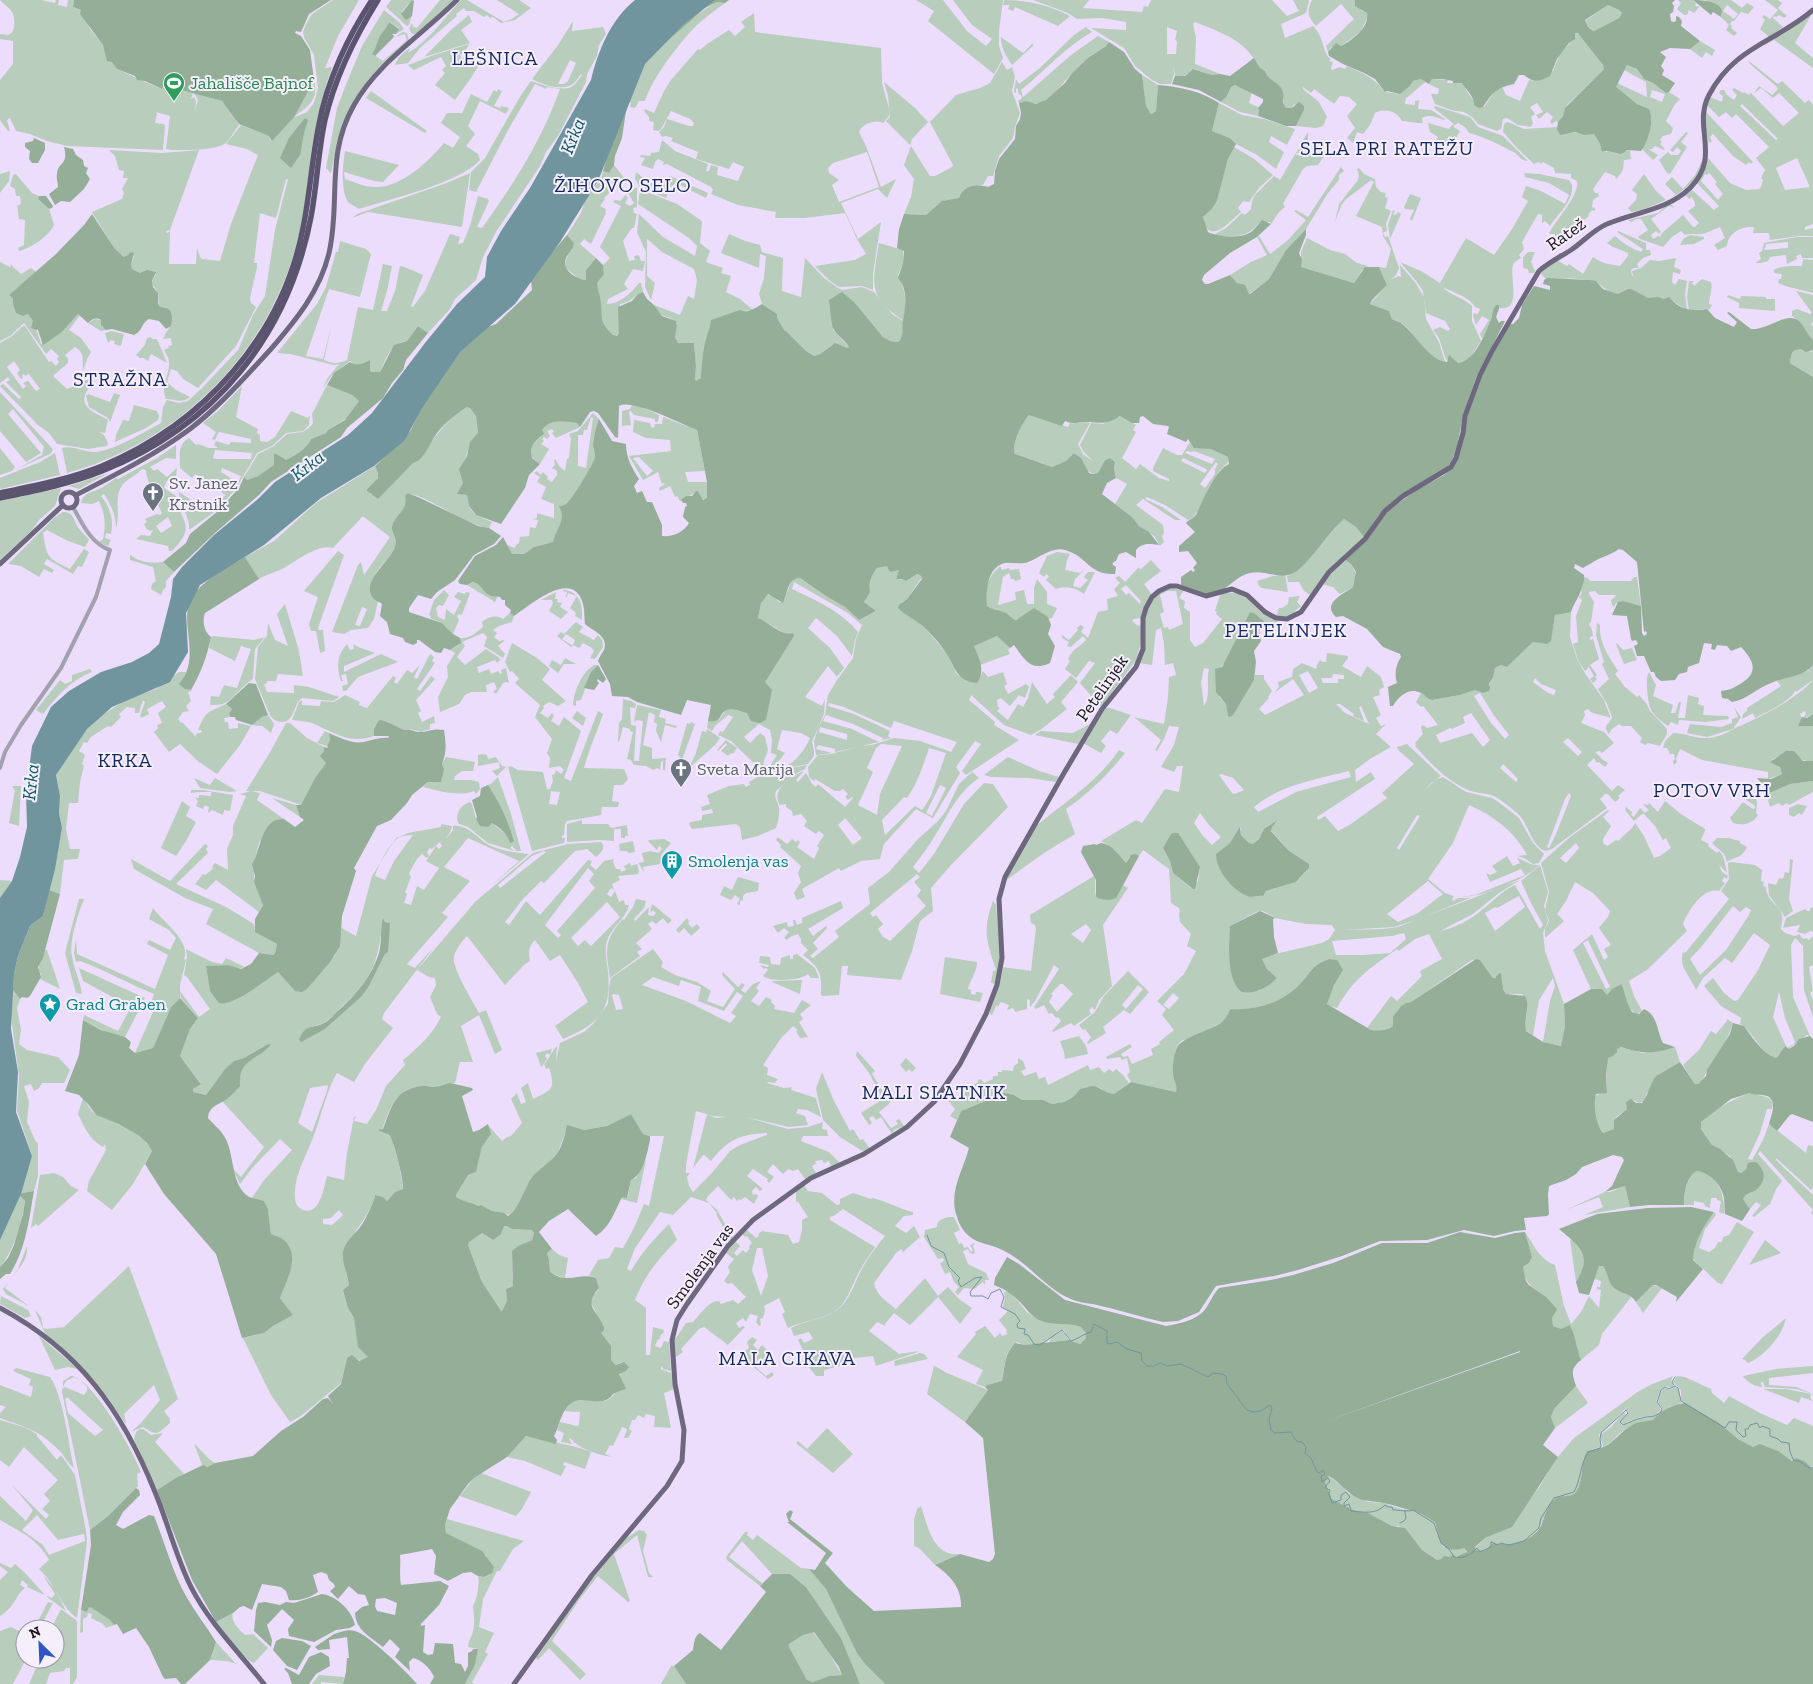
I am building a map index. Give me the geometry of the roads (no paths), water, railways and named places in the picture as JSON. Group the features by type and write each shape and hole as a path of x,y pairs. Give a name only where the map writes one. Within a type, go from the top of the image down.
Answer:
{"highway":[{"path":"102,469 148,444 189,415 214,394 254,346 269,322 285,286 303,230 320,116 338,64 351,36 372,0"},
{"path":"0,498 74,475 102,469 153,446 200,413 219,396 241,371 274,325 288,294 304,249 311,218 318,161 327,112 352,46 378,0"},
{"path":"0,492 31,489"}],"main road":[{"path":"76,495 157,452 192,427 222,401 248,374 298,316 320,280 329,252 336,154 342,132 353,107 366,87 383,68 457,0"},
{"name":"Ratež","path":"1370,532 1380,516 1390,506 1451,467 1456,458 1463,434 1465,416 1480,375 1539,271 1547,264 1570,251 1599,227 1660,206 1682,195 1699,176 1705,163 1707,148 1703,123 1704,109 1708,97 1720,78 1737,59 1793,25 1813,10"},
{"path":"70,492 76,495 77,502 73,507 69,508 63,505 61,500 64,493 70,492"},
{"path":"0,564 63,505"},
{"name":"Petelinjek","path":"879,1145 923,1114 941,1094 960,1064 990,1005 997,986 1002,958 999,899 1003,882 1059,780 1102,709 1136,667 1143,649 1143,618 1152,597 1158,591 1170,586 1177,586 1206,596 1232,589 1248,595 1270,616 1287,619 1300,612 1329,572 1370,532"},
{"name":"Smolenja vas","path":"514,1684 592,1575 667,1486 676,1472 683,1456 684,1441 683,1420 672,1359 673,1330 680,1315 728,1246 760,1214 807,1180 864,1154 879,1145"},
{"path":"0,1308 31,1326 67,1355 105,1396 125,1427 142,1461 156,1493 183,1570 198,1600 220,1632 264,1684"}],"street":[{"path":"0,768 5,752 20,725 61,668 93,604 110,550 100,545 91,537 73,507"}],"water":[{"name":"Krka","path":"635,0 715,0 684,24 645,64 598,181 560,242 515,304 460,352 422,408 405,440 374,466 321,498 264,545 200,585 186,613 188,652 170,682 112,707 87,729 56,775 60,796 59,813 62,828 55,869 43,916 30,926 18,956 14,974 11,1029 18,1072 16,1112 32,1156 21,1194 0,1240 0,898 12,881 20,857 27,827 26,792 32,746 51,707 69,691 101,672 132,662 149,653 159,644 171,597 173,579 182,567 214,535 258,499 275,482 348,435 372,413 457,304 485,277 487,257 501,231 530,188 591,80 597,58 612,26"}],"waterway":[{"path":"927,1235 931,1246 944,1253 949,1267 960,1278 958,1281 961,1287 975,1278 982,1277 970,1292 971,1296 983,1296 988,1299 991,1293 1000,1289 1004,1297 1001,1307 1015,1314 1020,1321 1017,1324 1018,1328 1025,1329 1024,1334 1028,1335 1034,1344 1039,1345 1062,1330 1071,1341 1091,1332 1094,1324 1107,1331 1107,1343 1117,1342 1127,1349 1141,1353 1142,1361 1147,1366 1154,1366 1160,1363 1167,1366 1181,1364 1208,1377 1213,1373 1226,1376 1227,1384 1247,1410 1253,1412 1261,1411 1270,1405 1272,1408 1269,1419 1271,1430 1275,1433 1291,1432 1296,1440 1302,1442 1306,1447 1305,1453 1311,1458 1317,1472 1319,1473 1323,1470 1325,1473 1321,1476 1322,1482 1328,1478 1330,1482 1325,1488 1330,1490 1329,1494 1332,1503 1341,1500 1341,1495 1346,1492 1350,1497 1344,1503 1344,1506 1349,1504 1351,1511 1373,1512 1385,1505 1392,1507 1393,1510 1413,1510 1434,1523 1441,1543 1449,1549 1454,1557 1467,1556 1477,1548 1480,1552 1491,1547 1491,1542 1497,1545 1501,1543 1509,1545 1524,1541 1539,1528 1541,1518 1554,1498 1574,1492 1588,1452 1601,1446 1601,1433 1626,1410 1628,1413 1620,1422 1623,1425 1661,1412 1662,1409 1657,1402 1661,1390 1665,1387 1669,1389 1675,1386 1678,1388 1681,1401 1725,1428 1729,1422 1737,1422 1736,1430 1743,1437 1746,1436 1745,1429 1748,1429 1750,1425 1757,1423 1760,1428 1762,1426 1770,1429 1770,1436 1781,1442 1789,1443 1794,1461 1799,1461 1809,1468 1813,1468"},
{"path":"1674,1385 1672,1382 1675,1377"},
{"path":"1400,1523 1406,1518 1405,1510"}],"place":[{"name":"Jahališče Bajnof","path":"174,102"},
{"name":"Sv. Janez Krstnik","path":"153,512"},
{"name":"Sveta Marija","path":"681,788"},
{"name":"Smolenja vas","path":"672,880"},
{"name":"Grad Graben","path":"50,1023"}],"district":[{"name":"LEŠNICA","path":"495,58"},
{"name":"SELA PRI RATEŽU","path":"1387,148"},
{"name":"ŽIHOVO SELO","path":"623,185"},
{"name":"STRAŽNA","path":"120,379"},
{"name":"PETELINJEK","path":"1286,630"},
{"name":"KRKA","path":"125,760"},
{"name":"POTOV VRH","path":"1712,790"},
{"name":"MALI SLATNIK","path":"934,1092"},
{"name":"MALA CIKAVA","path":"787,1358"}]}
